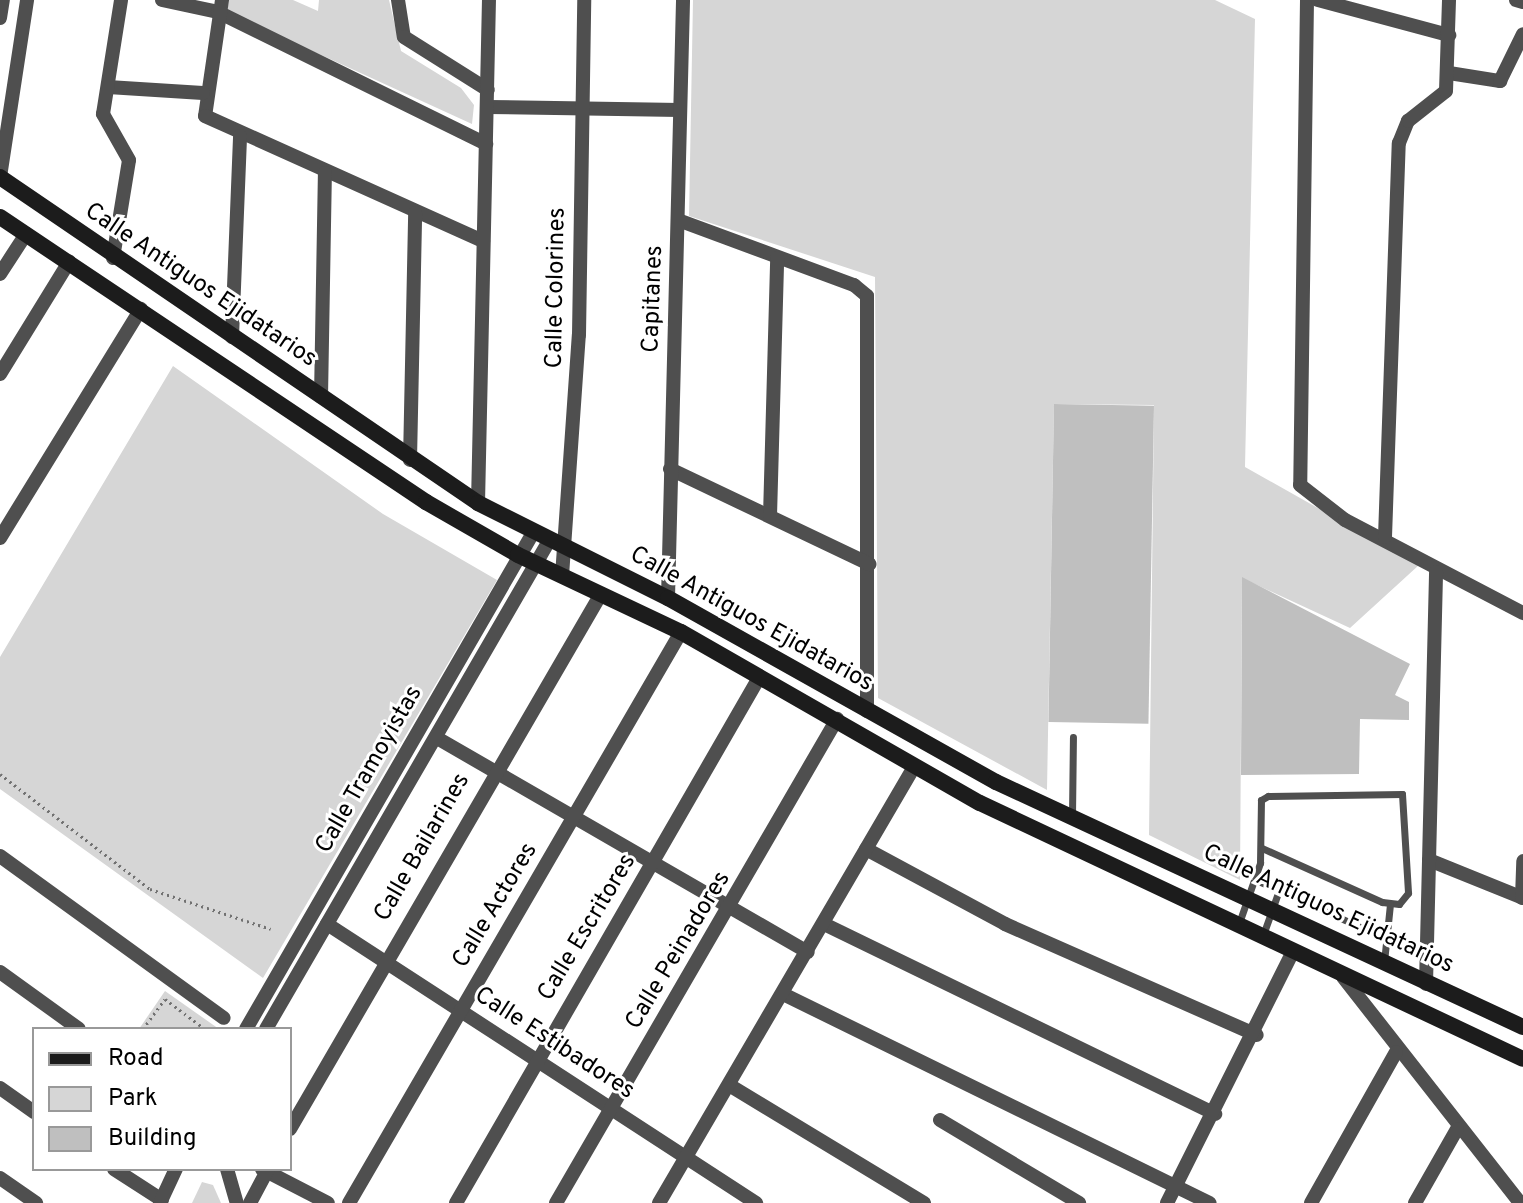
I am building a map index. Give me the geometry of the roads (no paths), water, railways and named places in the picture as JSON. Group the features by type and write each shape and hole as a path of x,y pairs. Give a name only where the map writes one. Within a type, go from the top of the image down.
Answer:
{"street":[{"path":"0,18 3,0"},
{"path":"0,177 27,0"},
{"path":"113,258 129,160 104,128 121,0"},
{"path":"162,0 220,6 486,144"},
{"path":"398,0 404,37 488,90"},
{"path":"478,503 489,0"},
{"name":"Calle Colorines","path":"562,576 569,552 584,0"},
{"name":"Capitanes","path":"668,598 683,0"},
{"path":"1307,0 1296,463 1309,496 1385,537 1436,572 1523,613"},
{"path":"1318,0 1449,35"},
{"path":"1385,537 1399,143 1408,121 1440,101 1449,73 1449,0"},
{"path":"1516,0 1523,2"},
{"path":"220,6 203,93 205,116 240,136 483,241"},
{"path":"1449,73 1500,81 1523,34"},
{"path":"108,87 203,93"},
{"path":"488,107 680,110"},
{"path":"232,337 240,136"},
{"path":"321,397 325,173"},
{"name":"Calle Antiguos Ejidatarios","path":"0,177 113,258 478,503 569,552 668,598 867,711 1072,817 1272,909 1384,965 1523,1027"},
{"path":"410,460 415,213"},
{"path":"678,220 863,289 870,310 867,711"},
{"name":"Calle Antiguos Ejidatarios","path":"2,223 26,234 141,309 426,502 534,564 681,632 837,719 914,767 1239,923 1343,977 1523,1059"},
{"path":"0,274 26,234"},
{"path":"770,516 777,258"},
{"path":"0,374 69,262"},
{"path":"0,538 141,309"},
{"path":"670,469 869,564"},
{"name":"Calle Tramoyistas","path":"247,1027 533,533"},
{"name":"Calle Tramoyistas","path":"267,1027 549,541"},
{"path":"1426,984 1436,572"},
{"name":"Calle Bailarines","path":"292,1125 384,960 601,594"},
{"name":"Calle Actores","path":"349,1203 681,632"},
{"name":"Calle Escritores","path":"456,1203 536,1058 760,676"},
{"name":"Calle Peinadores","path":"556,1203 609,1107 731,910 837,719"},
{"path":"437,738 572,821 808,952"},
{"path":"659,1203 914,767"},
{"path":"866,849 1005,924 1257,1035"},
{"path":"0,856 224,1018"},
{"path":"1429,860 1523,898 1523,861"},
{"name":"Calle Estibadores","path":"327,924 756,1203"},
{"path":"824,924 1215,1114"},
{"path":"1167,1203 1257,1035 1293,951"},
{"path":"0,972 76,1027"},
{"path":"1343,977 1396,1052 1518,1202"},
{"path":"783,994 1180,1182 1210,1203"},
{"path":"1311,1203 1396,1052"},
{"path":"729,1085 924,1203"},
{"path":"0,1088 32,1111"},
{"path":"940,1120 1079,1203"},
{"path":"1415,1203 1457,1129"},
{"path":"117,1171 161,1201 175,1171"},
{"path":"228,1171 237,1203"},
{"path":"250,1203 266,1171"},
{"path":"268,1171 328,1203"},
{"path":"0,1178 36,1203"}],"lane":[{"path":"1072,817 1073,737"},
{"path":"1239,923 1262,848 1263,797 1396,793 1407,804 1408,893 1390,904"},
{"path":"1262,848 1390,904"},
{"path":"1408,856 1429,860"},
{"path":"1254,879 1387,939"},
{"path":"1263,935 1279,890"},
{"path":"1384,965 1390,904"}]}
